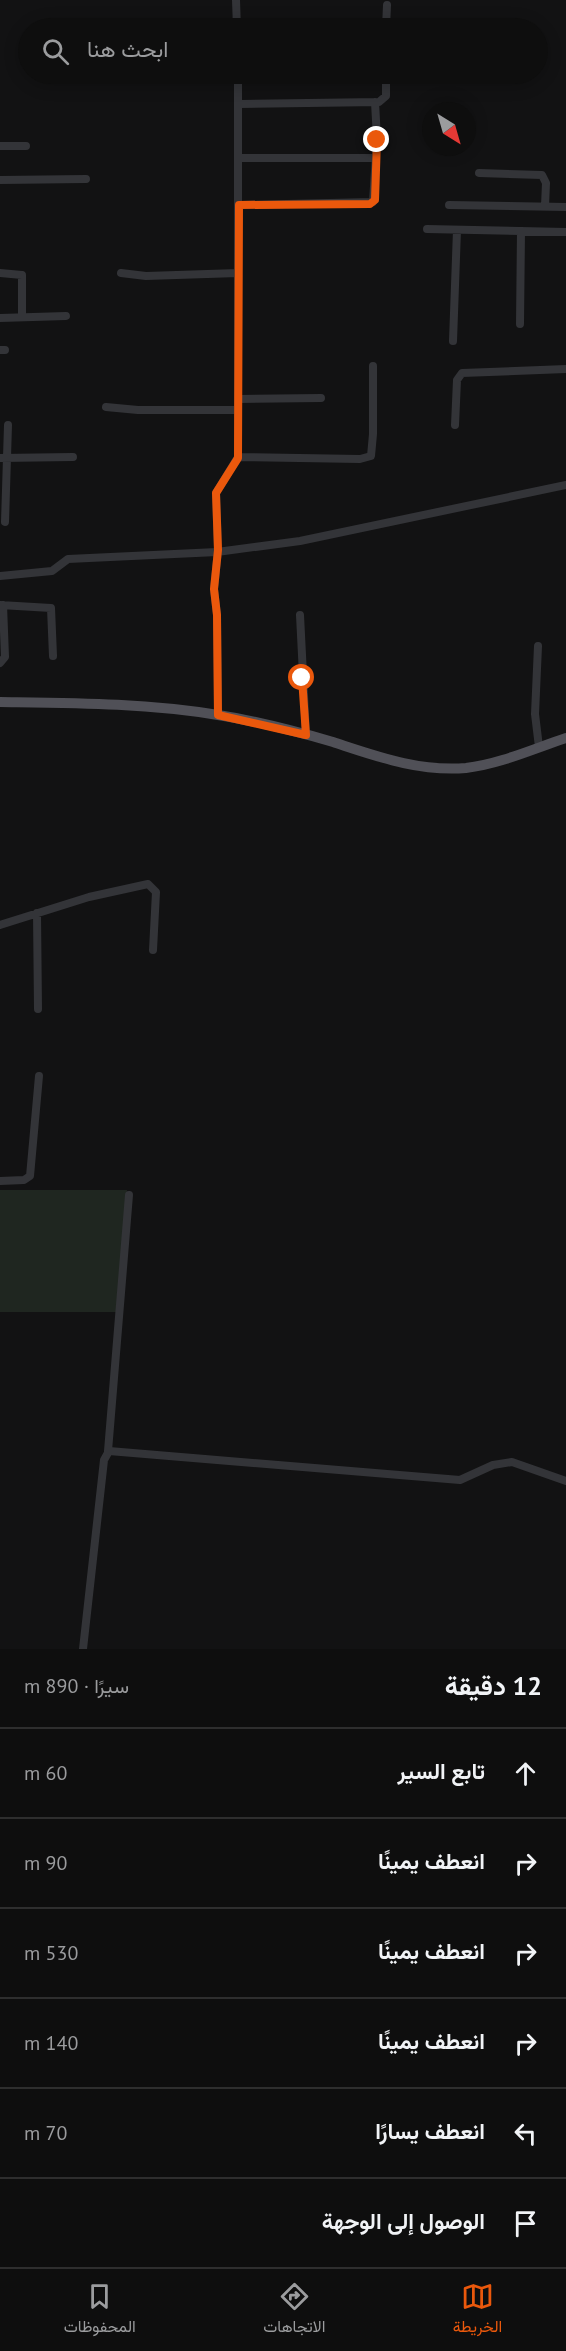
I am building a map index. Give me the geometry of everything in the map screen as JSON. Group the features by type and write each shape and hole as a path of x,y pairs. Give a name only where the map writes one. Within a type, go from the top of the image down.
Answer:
{"main road":[{"path":"0,702 119,705 218,715 306,735 388,759 437,768 475,767 566,738"}],"street":[{"path":"236,0 237,18"},
{"path":"386,18 387,5"},
{"path":"218,715 217,615 214,589 217,552 217,490 238,458 239,84"},
{"path":"240,104 375,102 384,100 386,84"},
{"path":"239,205 370,204 375,200 375,102"},
{"path":"0,146 27,146"},
{"path":"239,158 376,158"},
{"path":"479,173 542,176 546,183 545,206"},
{"path":"0,180 86,179"},
{"path":"449,205 566,207"},
{"path":"427,229 566,232"},
{"path":"453,341 457,230"},
{"path":"520,324 522,231"},
{"path":"0,273 22,275 22,317"},
{"path":"121,273 147,276 238,273"},
{"path":"0,318 66,316"},
{"path":"238,458 360,459 371,456 373,450 372,366"},
{"path":"455,424 457,380 462,373 566,369"},
{"path":"238,399 321,398"},
{"path":"106,407 138,410 238,410"},
{"path":"5,522 4,458 8,425"},
{"path":"4,458 73,457"},
{"path":"0,576 52,571 68,559 217,552 342,533 566,485"},
{"path":"0,663 5,657 2,605 51,608 52,656"},
{"path":"300,615 306,735"},
{"path":"538,646 535,714 539,747"},
{"path":"0,925 89,897 150,884 156,892 153,950"},
{"path":"38,913 38,1009"},
{"path":"0,1181 24,1180 30,1176 39,1076"},
{"path":"83,1649 104,1460 108,1451 129,1195"},
{"path":"108,1451 460,1480 493,1465 512,1462 566,1481"}],"shaded area":[{"path":"0,1190 127,1190 118,1312 0,1312"}],"route":[{"path":"302,678 306,735 218,715 217,615 214,596 218,550 216,493 238,458 239,205 370,204 375,200 377,140"}]}
